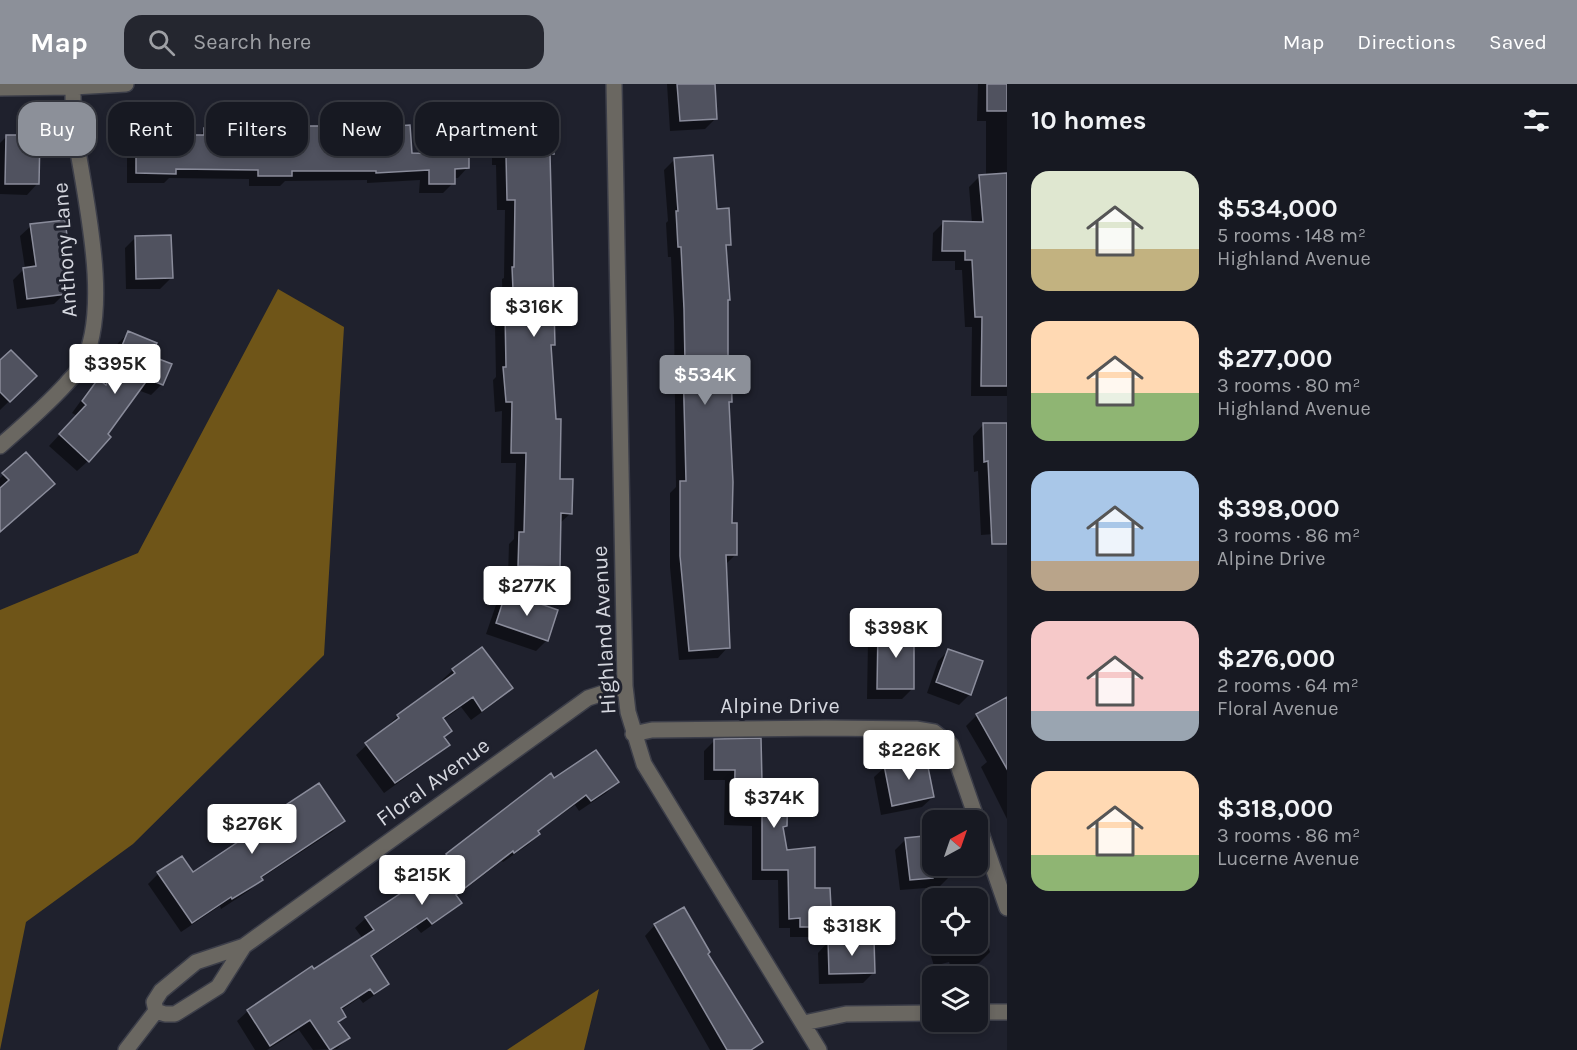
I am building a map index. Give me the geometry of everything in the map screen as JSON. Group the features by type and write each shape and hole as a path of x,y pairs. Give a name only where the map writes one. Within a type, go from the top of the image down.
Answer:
{"street":[{"path":"0,88 126,84"},
{"name":"Highland Avenue","path":"614,84 625,686 628,712 644,764 819,1050"},
{"name":"Anthony Lane","path":"0,446 52,400 80,368 88,351 93,330 95,288 90,224 75,131 72,87"},
{"name":"Floral Avenue","path":"156,1011 154,1002 160,991 196,962 244,946 588,698 625,686"},
{"name":"Alpine Drive","path":"633,734 652,730 826,728 916,729 934,732 951,745 973,810"},
{"name":"Alpine Drive","path":"988,854 1007,908"},
{"name":"Floral Avenue","path":"156,1011 175,1014 218,987 244,946"},
{"name":"Floral Avenue","path":"126,1050 156,1011"},
{"path":"988,1012 1007,1012"},
{"path":"804,1023 846,1014 922,1013"}],"shaded area":[{"path":"278,289 344,327 324,655 133,844 26,922 0,1050 0,610 138,553"},
{"path":"599,989 584,1050 507,1050"}],"building":[{"path":"677,84 715,84 717,119 680,121"},
{"path":"987,84 1007,84 1007,111 987,111"},
{"path":"403,125 410,125 412,153 415,153 415,156 469,156 469,168 455,169 455,184 429,184 429,170 376,173 376,171 292,171 292,176 258,176 258,170 176,169 176,174 136,173 136,156 194,156 194,135 204,135 204,128 206,128 206,156 308,156 308,126 320,126 320,156 403,156"},
{"path":"6,135 18,135 18,156 40,156 39,184 5,184"},
{"path":"713,155 717,209 729,208 731,245 726,245 730,300 728,300 728,362 731,362 732,402 729,402 733,482 732,523 737,523 737,555 726,555 730,648 689,651 680,556 680,481 686,481 683,363 685,363 681,247 678,247 674,158"},
{"path":"506,156 550,156 555,345 551,345 556,419 561,419 560,479 573,479 572,514 561,513 560,567 518,566 519,532 524,532 526,453 511,453 512,402 506,402 503,367 506,367 505,313 514,313 512,267 514,267 515,200 507,200"},
{"path":"1007,173 1007,386 981,386 982,317 975,317 972,260 965,260 965,251 942,251 943,221 983,222 979,175"},
{"path":"65,220 69,251 61,253 67,294 27,299 23,268 36,266 30,224"},
{"path":"171,235 173,278 136,279 135,236"},
{"path":"128,331 157,343 151,356 172,364 163,385 148,379 108,434 111,437 89,462 59,434 86,405 82,401 98,379 106,385"},
{"path":"11,350 37,376 10,402 0,392 0,360"},
{"path":"983,423 1007,423 1007,544 992,544 988,461 984,462"},
{"path":"26,452 55,484 0,532 0,488 9,480 2,473"},
{"path":"506,592 558,610 548,641 496,623"},
{"path":"878,629 914,629 914,689 877,689"},
{"path":"482,647 513,688 482,711 473,697 443,718 452,731 444,737 450,745 395,783 365,743 399,718 397,715 455,673 452,669"},
{"path":"948,649 983,661 971,695 936,682"},
{"path":"1007,697 1007,769 976,714"},
{"path":"761,738 762,782 788,783 787,826 783,827 787,850 815,847 815,888 830,888 832,927 800,927 800,918 789,919 788,870 762,870 762,816 734,815 735,770 714,770 714,739"},
{"path":"596,750 619,782 591,801 586,795 538,831 540,834 514,853 513,851 456,895 462,903 432,924 427,918 371,956 389,984 374,994 370,989 341,1008 346,1017 338,1022 350,1038 330,1050 310,1020 270,1046 247,1010 312,966 314,969 374,930 365,917 407,889 405,886 448,857 446,854 551,773 554,778"},
{"path":"926,757 934,797 892,806 884,765"},
{"path":"319,783 345,821 261,877 263,880 232,899 231,897 192,923 157,872 182,856 193,872 290,807 287,804"},
{"path":"922,836 922,876 933,876 933,878 910,880 905,838"},
{"path":"684,907 710,952 708,954 763,1042 751,1050 727,1050 654,924"},
{"path":"874,939 875,973 829,974 828,940"}]}
